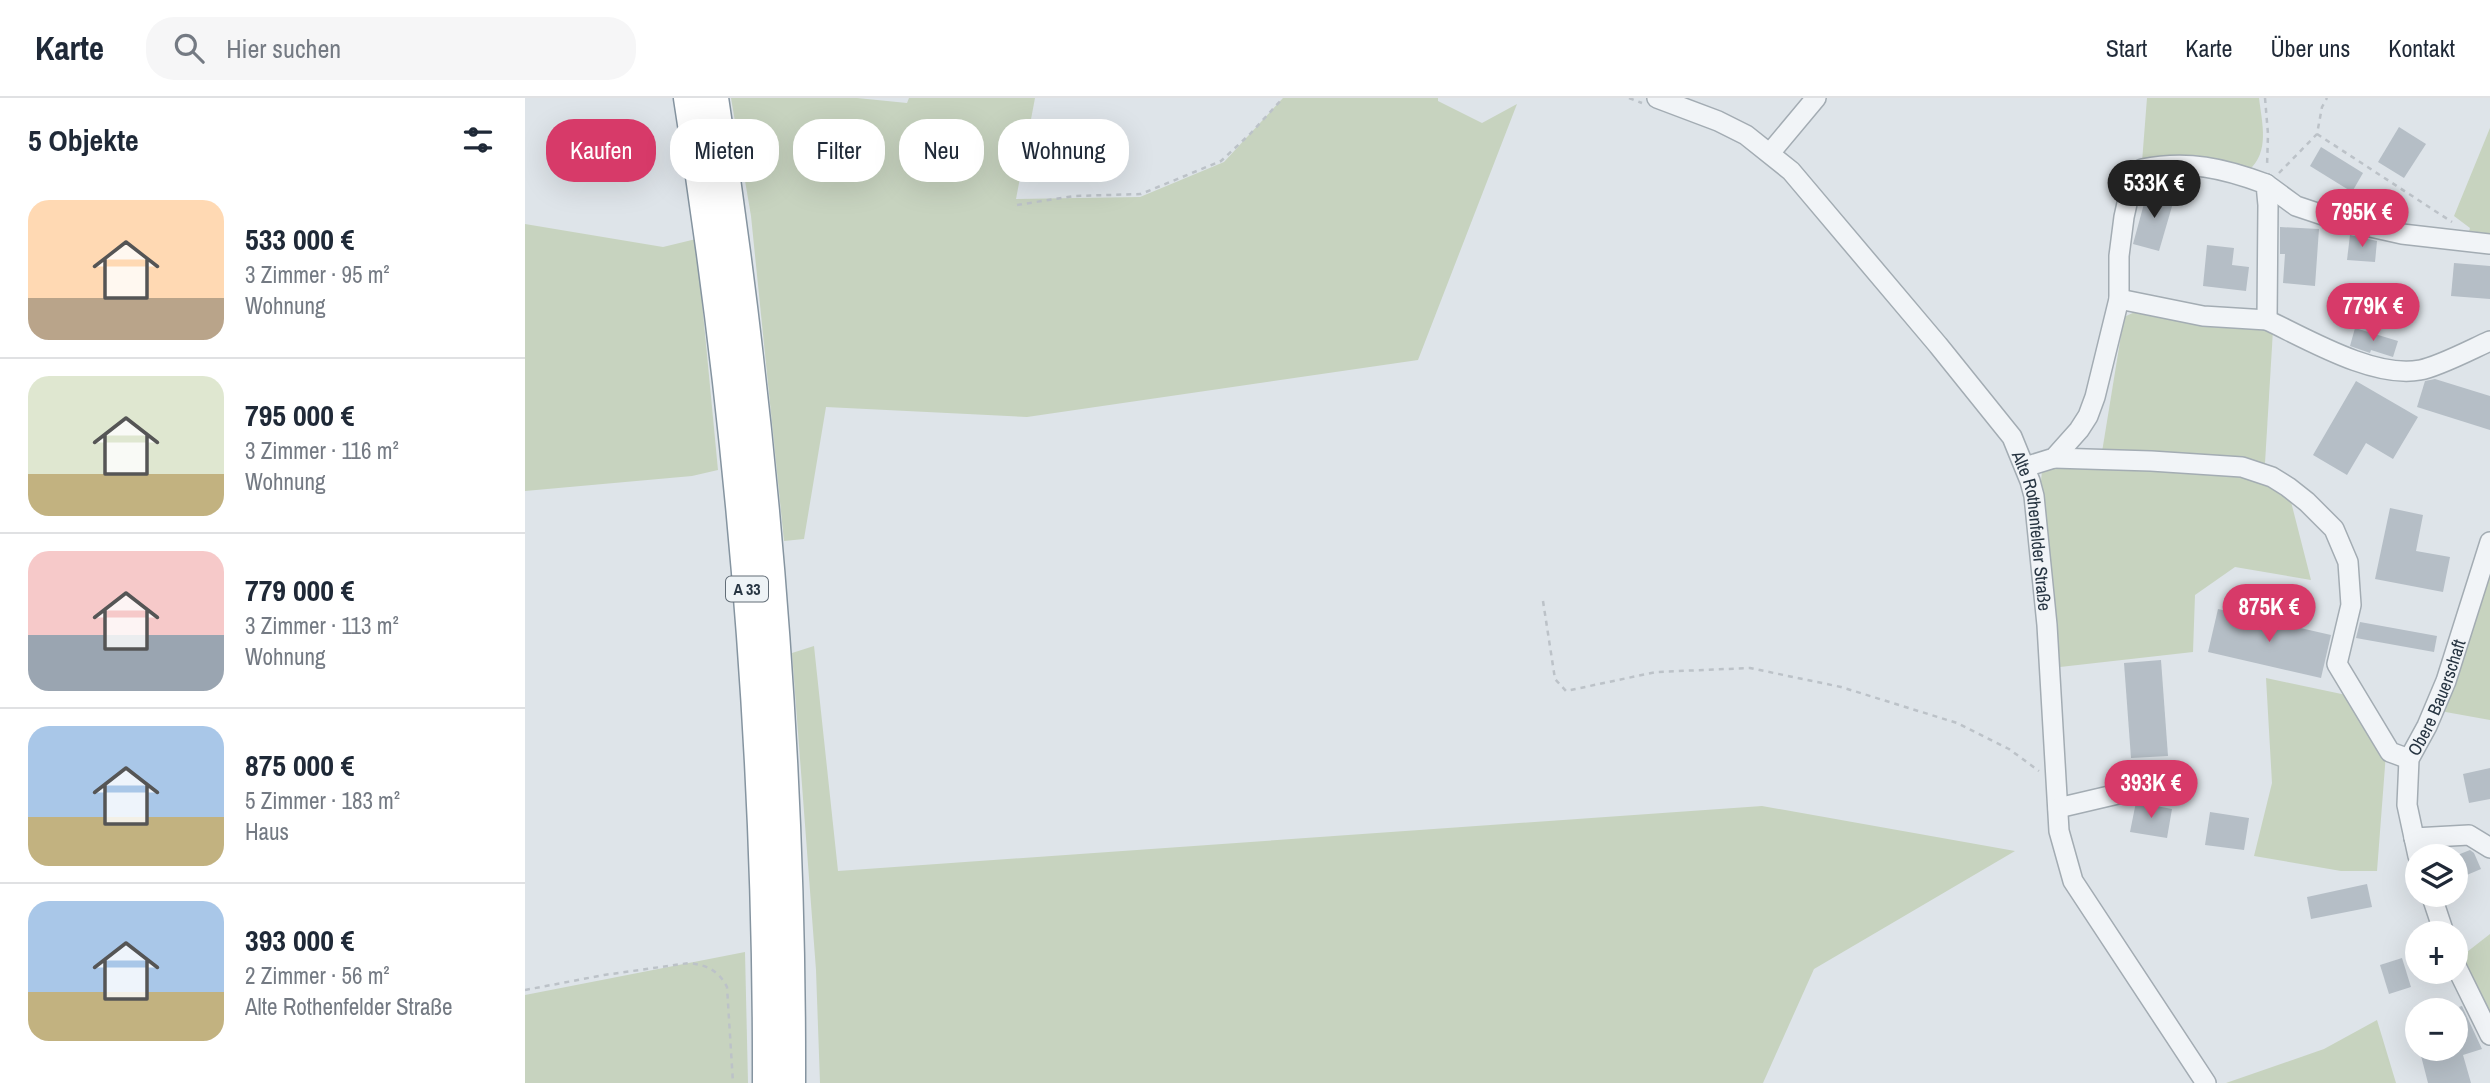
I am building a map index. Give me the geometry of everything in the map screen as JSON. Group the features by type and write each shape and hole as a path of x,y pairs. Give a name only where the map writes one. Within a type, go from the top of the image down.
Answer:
{"highway":[{"name":"A 33","path":"688,98 709,226 733,432 751,642 761,815 767,1083"},
{"name":"A 33","path":"713,98 733,224 760,458 775,642 785,816 791,1083"}],"street":[{"path":"1770,153 1816,98"},
{"name":"Alte Rothenfelder Straße","path":"1655,103 1746,135 1791,171 1938,345 2011,437 2025,467 2034,496 2047,625 2059,831 2073,881 2206,1083"},
{"path":"2054,458 2079,430 2095,397 2119,299 2119,256 2124,217 2130,190 2142,169 2162,165 2188,165 2228,170 2266,184 2296,206 2335,219 2402,234 2490,244"},
{"path":"2266,184 2267,320"},
{"path":"2119,299 2203,316 2267,320 2344,357 2394,370 2420,370 2490,341"},
{"path":"2025,467 2054,458 2242,467 2272,477 2307,502 2334,530 2348,562 2351,606 2337,664 2390,751 2409,759"},
{"name":"Obere Bauerschaft","path":"2415,844 2407,805 2409,759 2427,726 2446,681 2490,542"},
{"path":"2058,808 2152,786"},
{"path":"2429,844 2469,835 2490,848"},
{"path":"2465,984 2490,1035"}],"path":[{"path":"1017,205 1074,196 1141,194 1220,161 1250,134 1283,98"},
{"path":"1629,98 1655,103"},
{"path":"2265,98 2268,134 2266,184"},
{"path":"2266,184 2291,163 2317,134 2322,107 2327,98"},
{"path":"2317,134 2458,225 2467,241"},
{"path":"1543,601 1555,680 1566,691 1655,672 1750,668 1841,687 1957,723 2009,749 2035,770 2056,774"},
{"path":"525,990 604,975 689,963 700,964 721,975 727,987 733,1083"}],"green space":[{"path":"731,98 857,98 907,103 909,98 1035,98 1031,119 998,119 998,182 1019,182 1016,199 1140,197 1224,162 1283,98 1438,98 1438,101 1482,123 1517,104 1418,360 1027,417 826,407 804,539 784,541 745,182 779,182 779,119 735,119"},
{"path":"2147,98 2259,98 2263,137 2256,163 2249,170 2142,162"},
{"path":"2490,128 2490,239 2468,235 2470,228 2454,216"},
{"path":"525,224 663,247 696,239 718,470 692,476 525,491"},
{"path":"2139,310 2273,330 2265,463 2102,452 2124,317"},
{"path":"2051,464 2242,472 2288,490 2311,580 2235,567 2195,595 2193,652 2060,667 2040,491 2042,471"},
{"path":"2490,557 2490,720 2440,711"},
{"path":"814,646 838,871 1762,806 2015,851 1814,969 1763,1083 820,1083 816,970 792,653"},
{"path":"2266,678 2351,696 2386,753 2377,871 2341,871 2254,856 2272,783"},
{"path":"2490,934 2490,1035 2468,983 2468,951"},
{"path":"745,952 748,1083 525,1083 525,995"},
{"path":"2377,1020 2396,1083 2226,1083 2324,1049"}],"building":[{"path":"2399,127 2426,144 2404,178 2378,162"},
{"path":"2321,147 2363,173 2352,192 2310,166"},
{"path":"2148,189 2175,196 2159,251 2133,244"},
{"path":"2280,227 2319,229 2315,286 2283,283 2285,254 2280,254"},
{"path":"2350,235 2377,241 2375,262 2347,260"},
{"path":"2207,245 2234,248 2232,265 2249,267 2246,291 2203,286"},
{"path":"2454,263 2490,266 2490,299 2451,296"},
{"path":"2355,328 2398,341 2393,357 2350,346"},
{"path":"2435,379 2490,396 2490,430 2417,407 2425,381"},
{"path":"2356,381 2418,417 2393,459 2366,443 2347,475 2313,455"},
{"path":"2390,508 2423,515 2416,551 2450,557 2443,592 2375,579"},
{"path":"2218,609 2331,635 2321,678 2208,652"},
{"path":"2360,622 2437,636 2434,652 2356,638"},
{"path":"2161,660 2168,756 2131,758 2124,663"},
{"path":"2490,768 2490,799 2469,803 2463,774"},
{"path":"2136,802 2172,809 2167,838 2130,832"},
{"path":"2210,812 2249,818 2244,850 2205,845"},
{"path":"2468,851 2474,853 2481,869 2468,874"},
{"path":"2367,884 2372,907 2311,919 2307,897"},
{"path":"2402,958 2405,984 2410,984 2411,987 2389,994 2380,965"},
{"path":"2468,1019 2482,1049 2468,1053"},
{"path":"2422,1061 2465,1061 2471,1083 2428,1083"}]}
